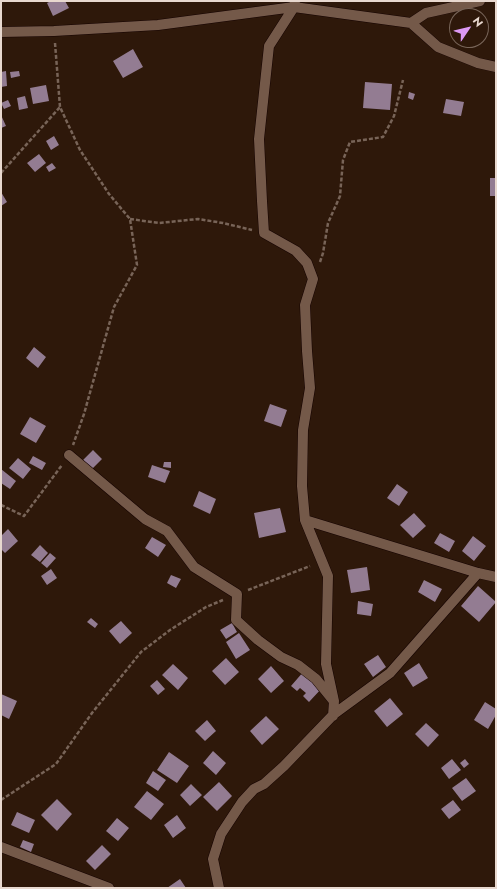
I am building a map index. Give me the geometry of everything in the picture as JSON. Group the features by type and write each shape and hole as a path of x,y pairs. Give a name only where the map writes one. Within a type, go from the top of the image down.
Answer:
{"street":[{"path":"411,23 426,13 480,1"},
{"path":"294,4 269,46 259,139 264,233 296,251 308,263 313,279 305,304 310,388 303,430 302,486 305,520 328,576 326,664 334,701 333,716"},
{"path":"1,32 54,31 158,25 294,4 411,23 438,47 478,63 496,67"},
{"path":"69,455 145,519 167,531 194,567 237,594 236,620 258,640 281,657 298,665 316,679 334,701"},
{"path":"305,520 478,573 496,577"},
{"path":"219,888 213,859 221,834 242,802 254,789 264,784 284,766 333,716 390,673 478,573"},
{"path":"1,847 109,888"}],"path":[{"path":"1,505 24,516 69,455 84,414 114,307 137,264 130,219 109,194 80,150 60,107 54,31"},
{"path":"313,279 323,253 328,223 340,196 343,160 350,142 382,137 394,116 404,80"},
{"path":"1,173 60,107"},
{"path":"130,219 159,223 198,219 223,223 264,233"},
{"path":"1,800 56,764 92,713 141,652 170,630 206,607 322,561"}],"building":[{"path":"51,1 65,1 69,8 53,16 47,3"},
{"path":"133,49 143,67 123,78 113,61"},
{"path":"6,71 7,86 1,87 1,72"},
{"path":"19,71 20,76 11,78 10,72"},
{"path":"365,82 392,84 390,110 363,108"},
{"path":"46,85 49,101 33,104 30,88"},
{"path":"409,92 415,94 413,100 408,98"},
{"path":"25,96 28,108 19,110 17,98"},
{"path":"446,99 464,102 461,116 443,113"},
{"path":"8,100 11,106 4,109 1,103"},
{"path":"1,115 6,126 1,128"},
{"path":"54,136 59,145 51,150 46,141"},
{"path":"39,154 46,163 35,172 27,163"},
{"path":"52,163 56,168 49,172 46,167"},
{"path":"490,178 496,178 496,196 490,196"},
{"path":"1,192 7,202 1,206"},
{"path":"34,347 46,357 38,368 26,358"},
{"path":"270,404 287,410 281,427 264,421"},
{"path":"30,417 46,426 36,443 20,434"},
{"path":"93,450 102,459 92,469 83,460"},
{"path":"33,456 46,463 42,470 29,463"},
{"path":"18,458 31,469 23,479 9,468"},
{"path":"164,462 171,462 171,468 163,467"},
{"path":"152,465 170,471 165,483 148,477"},
{"path":"1,469 16,481 10,489 1,483"},
{"path":"397,484 408,492 399,506 387,498"},
{"path":"199,491 216,499 210,514 193,506"},
{"path":"280,508 286,532 259,538 254,513"},
{"path":"414,513 426,526 413,538 400,525"},
{"path":"8,529 18,541 5,553 1,549 1,536"},
{"path":"440,533 455,541 449,552 434,543"},
{"path":"473,536 486,546 474,561 462,551"},
{"path":"152,537 166,545 158,557 145,548"},
{"path":"40,545 48,553 40,562 31,555"},
{"path":"50,553 56,558 47,568 41,563"},
{"path":"367,567 370,590 351,593 347,570"},
{"path":"51,569 57,578 47,585 41,576"},
{"path":"171,575 181,579 176,588 167,583"},
{"path":"424,580 442,589 435,602 418,592"},
{"path":"478,586 496,602 479,622 461,606"},
{"path":"358,601 373,604 371,616 357,614"},
{"path":"91,618 98,624 95,628 87,622"},
{"path":"121,621 132,633 120,644 109,631"},
{"path":"232,623 237,632 226,639 220,630"},
{"path":"239,633 250,650 236,659 226,642"},
{"path":"378,655 386,667 373,677 364,664"},
{"path":"226,658 239,672 225,685 212,671"},
{"path":"419,663 428,678 413,687 404,673"},
{"path":"173,664 188,678 178,690 162,675"},
{"path":"271,666 284,681 271,693 258,679"},
{"path":"304,671 322,688 309,702 303,696 306,693 300,688 297,691 291,686"},
{"path":"157,680 165,689 158,695 150,686"},
{"path":"1,694 17,701 9,719 1,715"},
{"path":"390,698 403,714 387,727 374,711"},
{"path":"485,702 496,709 496,715 488,729 474,720"},
{"path":"266,716 279,729 262,745 250,731"},
{"path":"207,720 216,731 205,741 195,731"},
{"path":"426,723 439,735 428,747 415,734"},
{"path":"213,751 226,763 216,775 203,763"},
{"path":"169,752 189,766 177,783 157,770"},
{"path":"452,759 461,770 449,779 441,768"},
{"path":"465,759 469,764 464,768 460,763"},
{"path":"153,771 166,780 158,791 146,783"},
{"path":"466,778 476,791 462,801 452,788"},
{"path":"219,782 232,796 217,811 203,797"},
{"path":"191,784 202,795 190,806 180,795"},
{"path":"147,791 164,804 151,820 134,807"},
{"path":"57,799 72,814 57,831 41,815"},
{"path":"453,800 461,810 449,819 441,809"},
{"path":"17,812 35,820 29,833 11,825"},
{"path":"177,815 186,828 173,838 164,825"},
{"path":"117,818 129,828 118,841 106,831"},
{"path":"23,840 34,844 31,852 20,847"},
{"path":"102,845 111,854 95,870 86,861"},
{"path":"180,879 186,888 167,888"}]}
